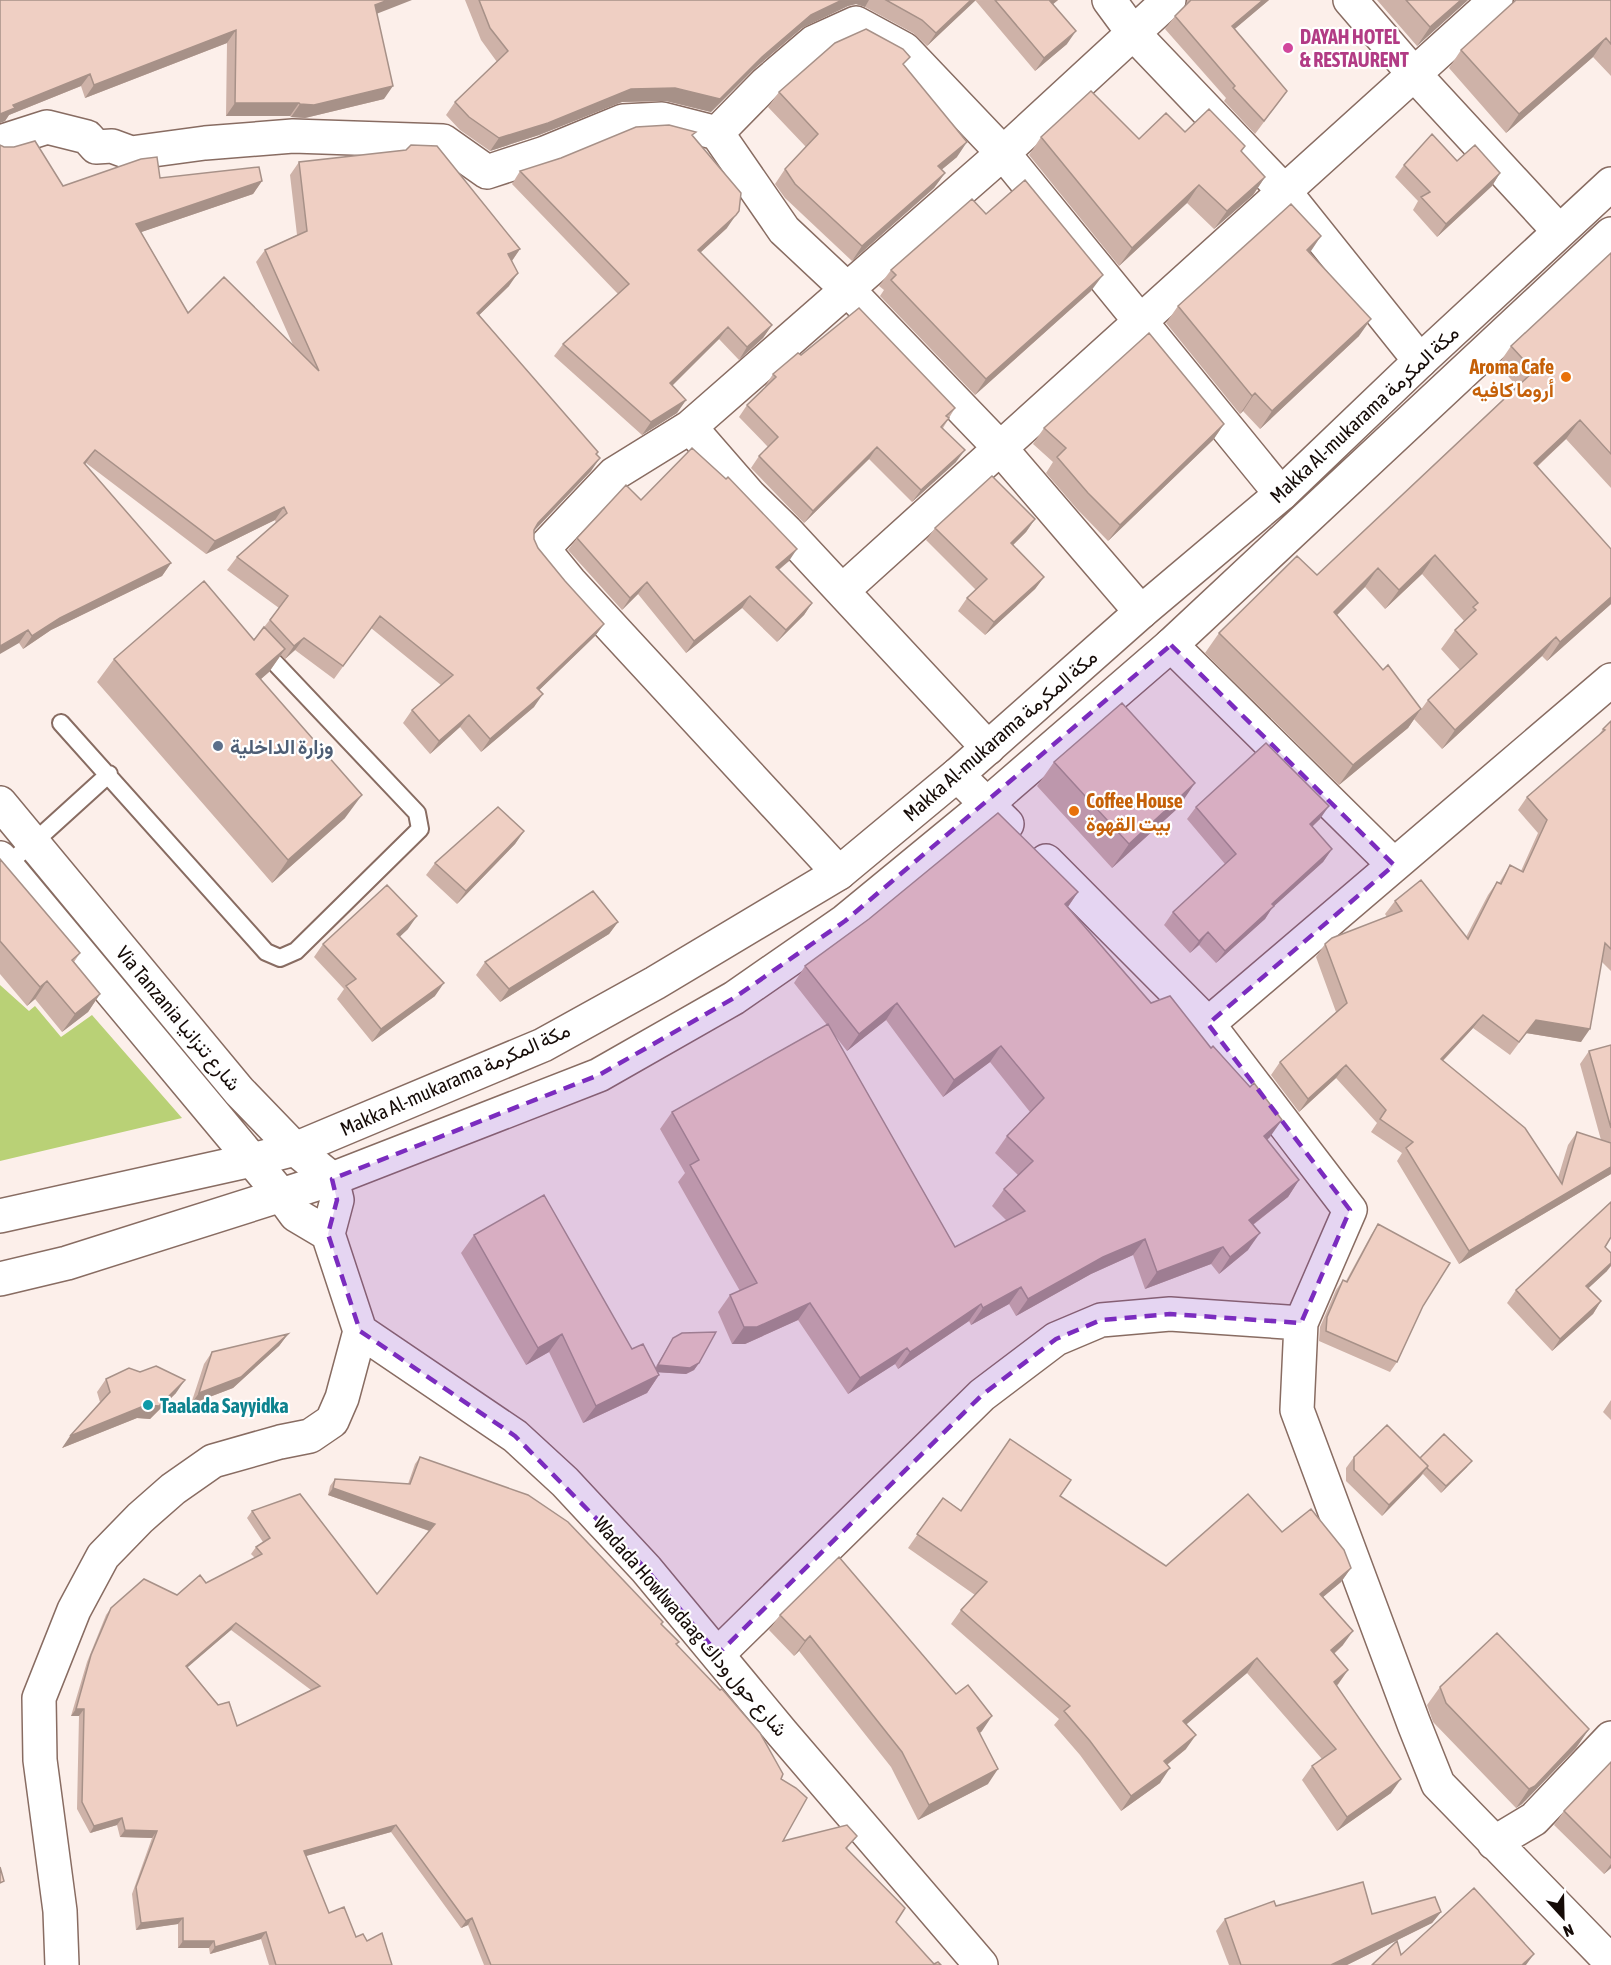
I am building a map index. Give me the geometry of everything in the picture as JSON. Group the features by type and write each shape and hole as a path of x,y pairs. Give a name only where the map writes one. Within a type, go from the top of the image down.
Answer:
{"main road":[{"path":"1108,0 1134,34 1284,191 1420,361"},
{"path":"839,873 570,582 543,549 614,474 690,428 1003,153 1169,0"},
{"path":"1350,0 1414,74 1559,231"},
{"path":"842,591 1496,0"},
{"path":"717,133 765,84 814,42 856,23 904,49 1003,153 1281,494"},
{"path":"0,142 47,127 87,136 96,147 112,146 131,153 205,143 293,136 443,141 487,172 545,153 623,121 662,119 717,133 784,230 848,290 1000,448 1141,612"},
{"name":"Makka Al-mukarama مكة المكرمة","path":"0,1216 295,1149 543,1045 655,983 839,873 957,775 1141,612 1281,494 1611,184"},
{"name":"Makka Al-mukarama مكة المكرمة","path":"0,1279 68,1263 332,1179 599,1076 734,998 845,921 986,805 1171,645 1611,234"},
{"path":"690,428 750,496 988,748"},
{"path":"1171,645 1394,865"},
{"path":"1208,1024 1611,680"},
{"path":"957,775 1208,1024 1350,1210 1301,1323 1297,1410 1438,1784 1611,1962"},
{"name":"Via Tanzania شارع تنزانيا","path":"0,803 239,1091 295,1149 332,1179"},
{"name":"Via Tanzania شارع تنزانيا","path":"3,862 296,1215 328,1234"},
{"path":"62,1965 60,1911 40,1760 39,1698 74,1610 103,1556 140,1518 173,1489 213,1461 310,1436 332,1420 342,1398 360,1331 328,1234 337,1200 332,1179"},
{"path":"718,1654 982,1395 1056,1339 1101,1320 1170,1314 1301,1323"},
{"name":"Wadada Howlwadaag شارع حول وداك","path":"360,1331 515,1436 565,1482 646,1569 981,1965"},
{"path":"1494,1843 1534,1819 1611,1738"}],"lane":[{"path":"61,723 266,952 280,958 296,951 420,829 417,813 246,633"},
{"path":"3,862 33,843 109,774"}],"highlighted area":[{"path":"1171,645 1394,865 1208,1024 1350,1210 1301,1323 1170,1314 1101,1320 1056,1339 982,1395 718,1654 646,1569 515,1436 360,1331 328,1234 337,1200 332,1179 599,1075 734,998 845,921"}],"green space":[{"path":"0,985 29,1011 35,1006 61,1037 92,1015 182,1118 0,1161"}],"building":[{"path":"0,0 388,0 375,5 393,86 314,105 235,103 236,30 94,85 90,74 13,105 15,108 0,114"},
{"path":"479,0 842,0 811,15 762,57 720,99 675,88 631,89 548,123 499,138 469,117 455,102 508,51 490,28"},
{"path":"886,0 971,0 936,33 922,20"},
{"path":"995,0 1052,0 1050,1 1076,31 1044,58"},
{"path":"1191,0 1263,0 1232,26 1287,91 1264,121 1233,88 1235,86 1175,16"},
{"path":"1406,0 1461,0 1430,27"},
{"path":"1516,0 1611,0 1611,44 1606,38 1519,114 1461,50"},
{"path":"866,29 903,49 910,57 903,64 967,142 938,166 945,173 862,246 795,184 785,169 818,134 779,92 835,43"},
{"path":"1091,91 1139,139 1166,113 1185,132 1209,109 1245,146 1241,151 1265,177 1227,211 1199,185 1132,248 1041,137"},
{"path":"669,125 696,132 692,135 741,193 739,211 736,215 698,250 772,325 747,347 728,327 670,383 686,400 651,422 563,344 629,284 520,171 561,158 636,127"},
{"path":"1432,134 1457,161 1475,145 1500,173 1446,224 1421,197 1430,192 1404,165"},
{"path":"35,141 63,186 141,159 157,157 160,178 259,167 262,181 136,224 188,313 224,277 319,371 265,250 307,231 299,162 406,150 411,145 437,146 520,249 508,254 518,273 477,313 598,452 596,454 600,458 538,523 534,530 534,539 538,548 565,581 604,624 537,688 543,694 490,739 469,715 439,741 412,710 453,675 380,616 343,666 304,638 294,646 270,620 288,596 237,557 287,513 284,507 215,541 95,450 84,463 171,563 60,618 32,636 28,630 0,646 0,145 14,147"},
{"path":"1025,180 1103,275 986,379 891,280 896,275 891,270 972,199 986,214"},
{"path":"1291,204 1321,236 1307,250 1371,319 1272,411 1255,393 1252,396 1178,306"},
{"path":"1611,253 1611,454 1580,420 1534,463 1611,549 1611,597 1560,642 1556,637 1455,730 1428,700 1477,654 1455,630 1476,610 1473,607 1478,603 1435,555 1399,590 1378,568 1334,612 1383,670 1388,665 1421,709 1353,765 1219,633 1297,556 1317,575 1534,371 1511,346"},
{"path":"859,308 955,408 946,416 949,418 941,427 965,450 921,490 877,447 813,511 759,456 778,437 747,405 776,377 773,374 798,353 801,355"},
{"path":"1149,333 1224,424 1120,525 1057,457 1066,448 1044,428"},
{"path":"692,448 726,479 728,477 797,549 776,567 812,603 786,630 750,596 694,641 647,582 630,598 577,538 626,485 641,500"},
{"path":"992,476 1035,519 1011,543 1044,577 994,622 967,598 987,579 935,528"},
{"path":"204,581 254,640 264,627 285,649 256,674 362,795 288,860 114,659"},
{"path":"1122,703 1195,783 1129,844 1054,762"},
{"path":"1611,721 1611,949 1605,943 1590,1029 1536,1020 1519,1042 1483,1015 1441,1059 1525,1128 1562,1184 1577,1132 1611,1143 1611,1167 1469,1251 1406,1148 1413,1142 1380,1119 1386,1110 1346,1065 1308,1099 1280,1062 1347,1003 1325,944 1332,938 1402,911 1395,901 1421,880 1468,939 1497,882 1501,884 1510,865 1523,872 1547,820 1527,797 1605,730 1603,729"},
{"path":"1266,743 1329,806 1310,824 1332,849 1225,951 1208,932 1199,941 1173,912 1236,854 1196,807"},
{"path":"498,807 524,831 466,891 435,863"},
{"path":"998,813 1078,892 1065,904 1151,1003 1170,996 1211,1048 1213,1046 1250,1087 1254,1083 1282,1120 1264,1136 1299,1180 1249,1220 1260,1233 1230,1257 1223,1247 1157,1272 1145,1239 1103,1257 1028,1299 1021,1287 983,1308 981,1304 910,1352 907,1348 860,1378 810,1303 757,1327 744,1327 730,1295 757,1283 690,1165 699,1160 672,1112 828,1024 955,1247 1025,1211 1004,1189 1033,1161 1007,1136 1044,1098 1001,1046 954,1080 897,1003 859,1034 805,966 869,919"},
{"path":"0,859 80,953 72,960 100,994 75,1014 47,981 40,987 0,941"},
{"path":"387,885 417,916 397,934 444,983 381,1029 346,986 356,979 323,944"},
{"path":"593,891 618,922 509,989 485,962"},
{"path":"1611,1045 1611,1128 1589,1051"},
{"path":"544,1195 632,1349 643,1344 659,1375 596,1406 562,1334 538,1348 474,1235"},
{"path":"1611,1202 1611,1237 1605,1247 1611,1253 1611,1263 1586,1286 1601,1301 1560,1339 1516,1290"},
{"path":"1378,1224 1450,1263 1423,1306 1397,1362 1326,1331 1327,1317 1343,1280 1347,1282"},
{"path":"716,1332 699,1363 690,1368 658,1365 673,1338 682,1333"},
{"path":"288,1334 241,1377 199,1393 212,1352"},
{"path":"156,1366 185,1380 159,1406 146,1405 70,1436 110,1392 106,1379 129,1368 140,1372"},
{"path":"1387,1425 1428,1466 1389,1505 1354,1470 1354,1457"},
{"path":"1444,1434 1472,1461 1446,1486 1420,1458"},
{"path":"1010,1439 1071,1480 1060,1496 1166,1566 1248,1494 1282,1532 1311,1509 1344,1550 1351,1568 1320,1594 1353,1631 1331,1650 1348,1670 1334,1682 1401,1779 1347,1817 1312,1766 1336,1749 1257,1658 1183,1721 1196,1735 1164,1761 1170,1768 1131,1796 1090,1741 1064,1711 1070,1706 961,1610 987,1582 917,1534 943,1498 961,1511"},
{"path":"420,1457 528,1495 568,1522 663,1622 661,1624 679,1642 676,1644 720,1690 722,1689 760,1733 783,1774 781,1779 807,1798 783,1841 847,1825 857,1836 846,1848 905,1908 896,1922 934,1964 938,1962 941,1965 491,1965 472,1918 466,1921 396,1825 304,1851 329,1913 344,1907 356,1937 363,1934 367,1941 382,1933 392,1965 276,1965 266,1932 215,1947 214,1941 183,1941 183,1918 141,1923 136,1887 157,1831 125,1830 122,1818 94,1826 82,1802 84,1709 76,1709 91,1655 111,1608 144,1579 177,1595 200,1575 206,1583 262,1554 256,1547 270,1538 252,1511 300,1494 377,1594 435,1524 333,1488 335,1479 410,1484","holes":["236,1623 320,1686 237,1726 229,1702 218,1705 186,1666"]},
{"path":"839,1557 956,1694 968,1685 992,1716 977,1728 998,1769 929,1805 902,1752 810,1636 805,1641 780,1615"},
{"path":"1497,1633 1589,1729 1535,1786 1529,1789 1446,1703 1440,1687"},
{"path":"1611,1762 1611,1858 1564,1811"},
{"path":"0,1867 4,1881 0,1883"},
{"path":"1363,1882 1372,1914 1435,1897 1441,1912 1331,1965 1241,1965 1225,1919 1274,1901 1276,1906"},
{"path":"1474,1888 1534,1954 1522,1965 1372,1965 1397,1941 1401,1955"}],"place":[{"name":"DAYAH HOTEL & RESTAURENT","path":"1288,48"},
{"name":"Aroma Cafe أروما كافيه","path":"1566,377"},
{"name":"وزارة الداخلية","path":"218,746"},
{"name":"Coffee House بيت القهوة","path":"1074,811"},
{"name":"Taalada Sayyidka","path":"148,1405"}]}
